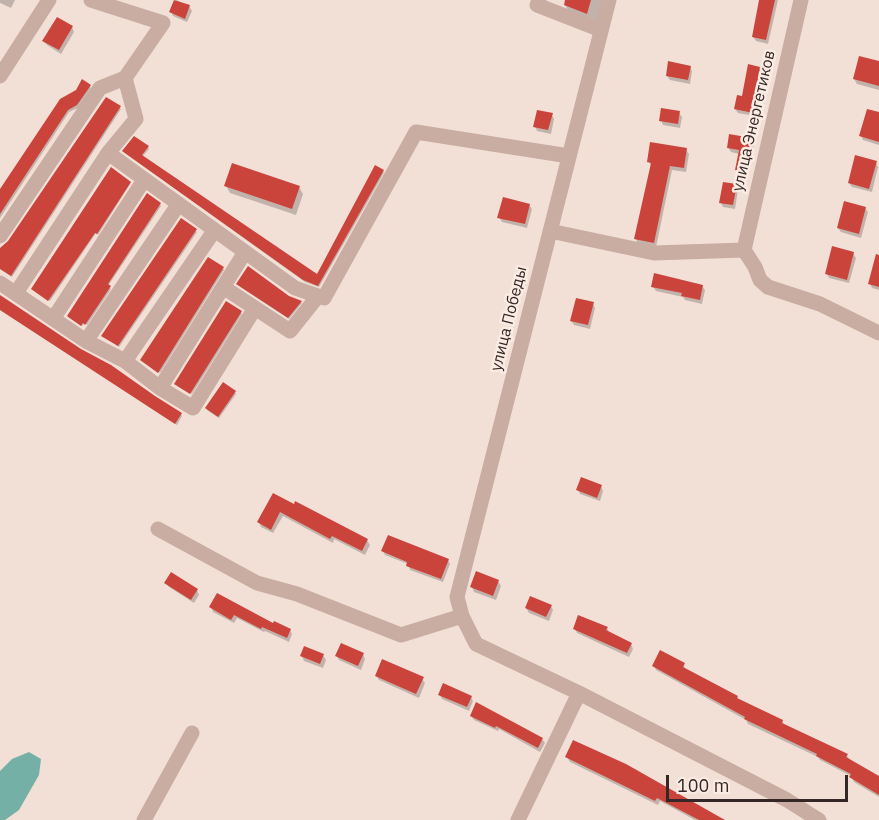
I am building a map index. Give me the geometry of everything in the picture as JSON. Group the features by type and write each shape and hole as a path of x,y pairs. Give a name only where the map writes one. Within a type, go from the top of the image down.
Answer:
{"street":[{"path":"0,76 49,0"},
{"path":"0,236 100,88 125,78 163,23 91,0"},
{"path":"539,0 537,5 601,30"},
{"name":"улица Победы","path":"579,693 476,644 462,616 457,597 609,0"},
{"name":"улица Энергетиков","path":"744,250 801,0"},
{"path":"16,293 108,153 136,119 125,78"},
{"path":"108,153 295,288 324,298 416,132 569,156"},
{"path":"53,319 144,180"},
{"path":"86,341 178,205"},
{"path":"125,361 214,231"},
{"path":"550,231 654,253 744,250 760,280 768,286 820,304 879,333"},
{"path":"160,388 245,252"},
{"path":"0,283 86,341 125,361 160,388 193,408 255,308"},
{"path":"224,287 290,331 318,296"},
{"path":"158,529 257,583 297,594 401,635 462,616"},
{"path":"518,820 579,693 787,800 819,820"},
{"path":"144,820 192,733"}],"water":[{"path":"29,752 41,759 39,775 19,810 5,820 0,820 0,771 12,759"}],"building":[{"path":"174,0 190,5 185,19 169,12"},
{"path":"565,0 591,0 587,14 564,5"},
{"path":"759,0 775,0 766,40 752,37"},
{"path":"57,17 73,26 59,50 42,41"},
{"path":"859,56 879,61 879,86 853,79"},
{"path":"668,61 691,66 688,80 666,76"},
{"path":"748,64 760,67 753,113 734,109 737,95 742,96"},
{"path":"82,79 91,85 77,105 68,110 0,214 0,189 60,99 76,90"},
{"path":"106,97 121,106 11,276 0,269 0,248 8,241"},
{"path":"661,108 680,111 678,124 659,121"},
{"path":"867,109 879,112 879,142 859,136"},
{"path":"537,110 553,113 548,130 533,127"},
{"path":"729,134 752,138 745,172 735,170 739,150 727,148"},
{"path":"134,136 149,146 142,155 317,274 375,165 384,170 318,286 303,280 122,151"},
{"path":"650,142 687,148 684,168 670,166 654,243 634,239 651,163 647,162"},
{"path":"855,155 877,161 869,189 848,183"},
{"path":"232,163 300,186 292,209 224,186"},
{"path":"111,167 131,182 97,234 95,233 48,301 31,289"},
{"path":"723,182 737,184 733,205 719,203"},
{"path":"147,193 161,203 108,284 111,286 85,325 83,323 81,326 67,316"},
{"path":"503,197 530,204 525,224 497,218"},
{"path":"844,201 866,207 859,234 837,228"},
{"path":"181,218 197,229 118,346 101,336"},
{"path":"832,246 854,252 847,280 825,274"},
{"path":"876,254 879,255 879,287 868,284"},
{"path":"208,257 224,267 158,373 140,360"},
{"path":"248,266 289,296 302,301 288,318 236,284"},
{"path":"654,273 703,285 700,300 681,296 682,293 651,287"},
{"path":"0,295 182,413 175,424 0,310"},
{"path":"576,298 594,302 588,325 570,321"},
{"path":"226,301 242,311 190,394 174,384"},
{"path":"223,382 236,391 218,417 205,408"},
{"path":"581,477 602,485 597,498 576,490"},
{"path":"273,493 294,504 295,501 368,539 362,551 332,536 330,539 280,512 271,530 257,522"},
{"path":"388,535 449,559 441,579 406,566 407,562 381,551"},
{"path":"476,571 499,580 493,596 470,587"},
{"path":"171,572 198,589 191,600 164,583"},
{"path":"217,593 273,623 274,621 291,629 287,638 262,627 261,629 234,615 231,620 209,607"},
{"path":"530,596 552,605 546,617 525,608"},
{"path":"578,615 608,627 606,630 632,643 627,653 573,629"},
{"path":"341,643 364,653 358,666 335,656"},
{"path":"304,646 324,654 320,664 300,656"},
{"path":"660,650 685,663 683,667 738,696 737,698 783,720 782,723 848,754 846,757 879,776 879,795 849,777 851,774 816,756 817,754 744,719 745,717 652,666"},
{"path":"382,659 424,677 416,694 375,676"},
{"path":"443,683 472,696 467,707 438,695"},
{"path":"476,702 543,738 538,748 496,726 495,728 470,716"},
{"path":"573,740 626,764 725,820 699,820 657,798 655,801 565,757"}]}
